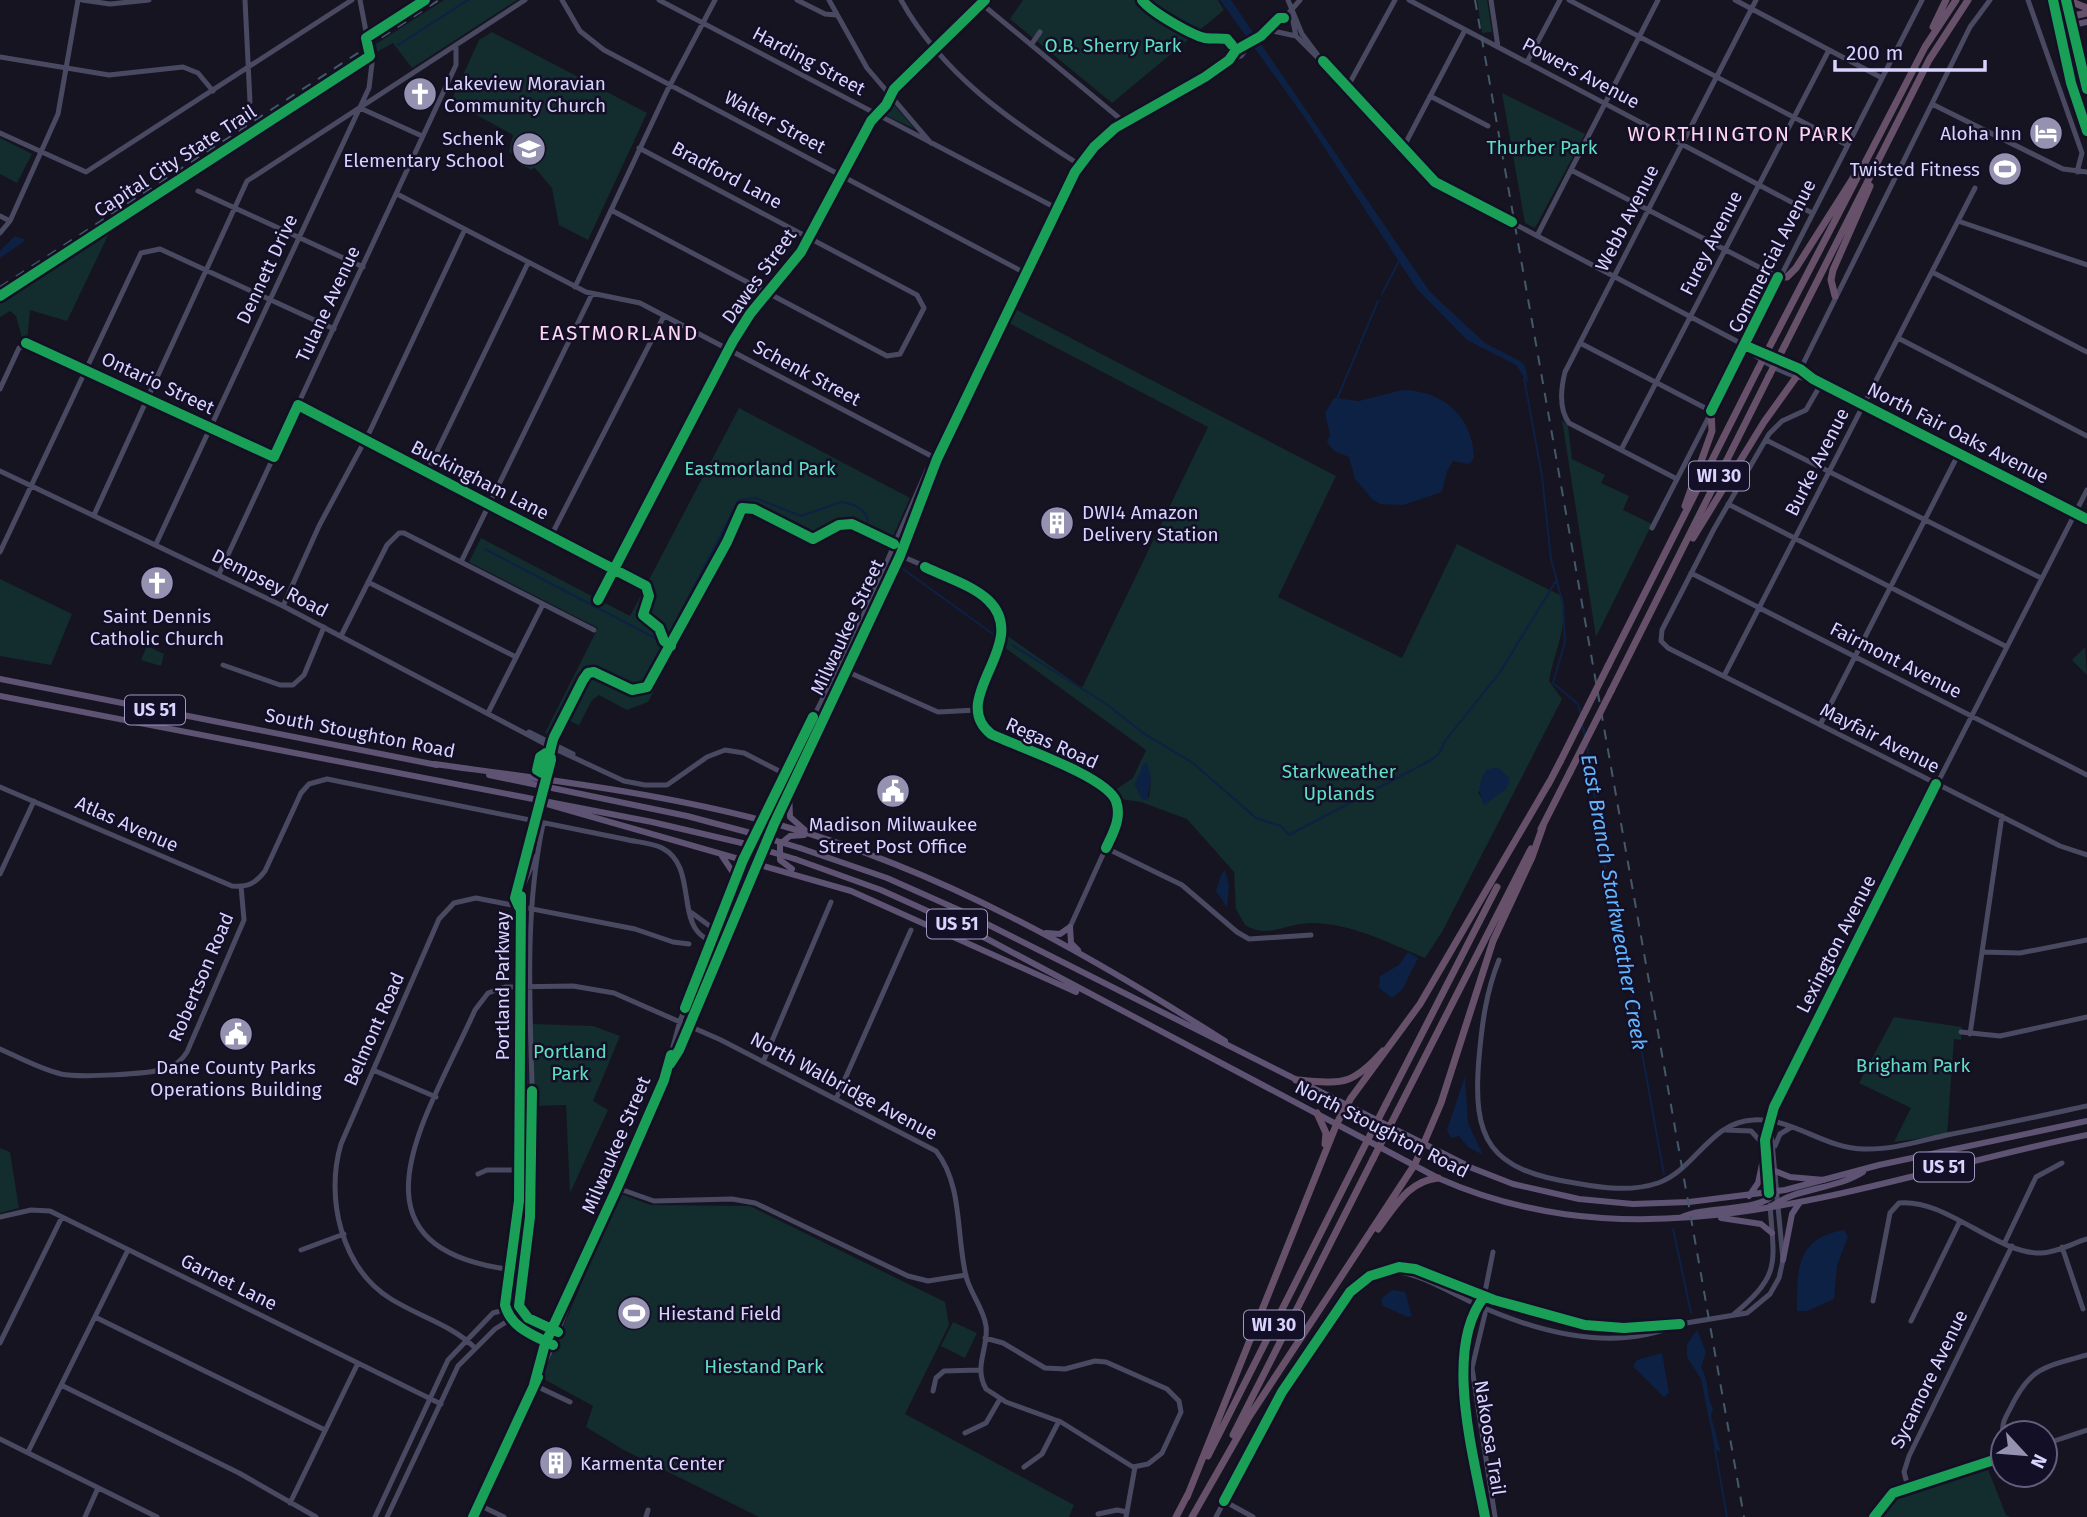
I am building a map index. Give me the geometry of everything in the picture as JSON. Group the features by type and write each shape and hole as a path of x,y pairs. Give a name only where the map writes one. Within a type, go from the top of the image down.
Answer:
{"highway":[{"path":"1924,47 1946,0"},
{"name":"WI 30","path":"1176,1517 1758,369 1924,47 1956,0"},
{"name":"WI 30","path":"1192,1517 1909,98 1940,40 1968,0"},
{"path":"2066,0 2087,8"},
{"path":"2059,28 2087,13"},
{"path":"1835,296 1831,280 1833,270 1909,98"},
{"path":"1778,277 1787,277 1796,268 1850,180 1862,167"},
{"path":"1668,577 1798,372"},
{"path":"1671,542 1712,431 1710,411"},
{"path":"1186,1497 1233,1388 1324,1152 1346,1105 1402,1030 1490,890 1550,781"},
{"path":"1192,1517 1249,1417 1415,1164 1452,1072 1484,965 1543,826"},
{"path":"1296,1080 1334,1084 1355,1078 1402,1030"},
{"path":"1317,1113 1326,1133 1324,1152"},
{"path":"1355,1257 1412,1187 1424,1180 1438,1178"}],"main road":[{"path":"2053,0 2071,83 2087,131"},
{"path":"2066,0 2087,89"},
{"path":"2070,21 2087,22"},
{"name":"South Stoughton Road","path":"0,679 434,764 712,822"},
{"name":"South Stoughton Road","path":"0,696 709,833"},
{"path":"307,755 310,740"},
{"path":"434,764 541,778 714,809 810,834 926,878 1090,958"},
{"path":"789,792 790,817 810,834"},
{"path":"530,798 568,812 721,855 802,874 917,918 1110,1006"},
{"name":"North Stoughton Road","path":"712,822 887,878 959,910 1495,1178 1579,1199 1659,1204 1769,1196"},
{"name":"North Stoughton Road","path":"709,833 795,859 946,918 1438,1178 1492,1199 1559,1215 1620,1221 1712,1217 1770,1209"},
{"path":"802,874 782,863 779,849 785,838 810,834"},
{"path":"721,855 736,877"},
{"path":"1029,928 1056,935 1070,927 1074,947 1259,1062"},
{"name":"US 51","path":"1778,1191 1870,1168 2087,1121"},
{"name":"US 51","path":"1778,1204 1800,1202 2087,1135"},
{"path":"1749,1196 1758,1183 1767,1150"},
{"path":"1770,1209 1836,1185 1870,1168"},
{"path":"1775,1171 1790,1177 1826,1180"},
{"path":"1677,1219 1693,1212 1769,1196 1778,1191"},
{"path":"1783,1260 1792,1214 1800,1202"},
{"path":"1712,1217 1761,1224 1772,1233"}],"street":[{"path":"0,233 10,221 58,114 80,0 110,4 149,0"},
{"path":"245,0 250,102"},
{"path":"0,133 84,172 89,171 352,0"},
{"name":"Dennett Drive","path":"156,544 360,108 372,73 360,0"},
{"path":"94,515 248,181 525,0"},
{"name":"Harding Street","path":"659,0 1056,208"},
{"path":"575,287 639,148 715,0"},
{"path":"797,0 825,14 835,15"},
{"path":"829,0 867,68 933,145"},
{"path":"901,0 934,49 994,106 1080,165"},
{"name":"Dawes Street","path":"598,600 729,350 750,314 769,293 809,238 876,115 934,49 978,3 985,0"},
{"path":"1270,31 1296,36 1288,0"},
{"name":"Milwaukee Street","path":"473,1517 554,1345 576,1283 670,1064 690,1025 774,824 848,672 900,556 937,459 1056,208 1080,165 1094,147 1124,122 1186,89 1229,60 1241,56 1300,0"},
{"path":"1347,88 1395,0"},
{"name":"Powers Avenue","path":"1409,0 1812,212"},
{"path":"1429,0 1429,11"},
{"path":"1491,0 1499,47"},
{"path":"1527,62 1560,0"},
{"path":"1569,0 1847,145"},
{"path":"1537,236 1658,0"},
{"path":"1735,0 1882,78"},
{"name":"Webb Avenue","path":"1621,450 1572,425 1565,417 1562,386 1580,343 1756,0"},
{"name":"Commercial Avenue","path":"1652,528 1922,0"},
{"path":"1798,372 1970,27 1990,0"},
{"path":"2028,0 2082,153 2077,173"},
{"name":"Walter Street","path":"561,1 590,42 1025,273"},
{"path":"978,3 1124,122"},
{"name":"North Fair Oaks Avenue","path":"1292,10 1302,34 1323,61 1434,182 1744,345 1751,353 1813,379 2087,519"},
{"path":"1403,148 1465,30"},
{"path":"1031,45 1040,32"},
{"name":"North Fair Oaks Avenue","path":"1296,36 1323,61"},
{"name":"Tulane Avenue","path":"219,574 456,65 456,45"},
{"name":"Furey Avenue","path":"1621,450 1829,50"},
{"path":"0,57 110,75 183,67 198,73 212,91"},
{"path":"1430,96 1488,125"},
{"path":"1932,104 2043,160 2077,173 2087,172"},
{"path":"360,108 422,136"},
{"name":"Bradford Lane","path":"639,148 922,300 924,308 900,354 892,357 769,293"},
{"path":"1571,170 1778,277"},
{"name":"Burke Avenue","path":"1724,676 1975,188"},
{"path":"198,191 363,267"},
{"name":"Schenk Street","path":"397,194 575,287 639,303 937,459"},
{"path":"611,211 769,293"},
{"path":"0,216 10,221"},
{"path":"1958,221 2087,265"},
{"path":"283,606 319,526 366,440 465,229"},
{"path":"0,552 135,261 142,252 160,249 334,329"},
{"path":"427,472 528,263"},
{"path":"1932,272 2087,352"},
{"path":"461,562 592,293"},
{"path":"551,536 664,316"},
{"path":"1898,338 2087,436"},
{"name":"Ontario Street","path":"0,389 19,348 26,343 274,457"},
{"path":"1580,343 1710,411"},
{"path":"1691,573 1766,440 1782,421 1807,410 1821,384"},
{"name":"Buckingham Lane","path":"298,405 646,586"},
{"path":"1766,440 2041,578"},
{"path":"1621,450 1677,479"},
{"path":"1820,725 1959,453"},
{"name":"Milwaukee Street","path":"670,1064 680,1021 709,941 743,860 783,773 862,618 928,470 937,459"},
{"name":"Dempsey Road","path":"0,471 219,574 523,730 565,748 582,760 624,781 653,786 675,782 707,757 725,750 744,753 783,773"},
{"name":"Lexington Avenue","path":"1770,1121 1784,1084 2087,490"},
{"path":"1728,504 2007,647"},
{"path":"341,636 391,538 398,533 404,533 594,630"},
{"path":"862,618 846,662 848,672 934,711 977,709 979,693 1001,639 1002,627 995,609 979,593 891,552"},
{"name":"Fairmont Avenue","path":"1691,573 2087,775"},
{"name":"Mayfair Avenue","path":"1691,573 1662,630 1661,642 1936,784 2060,846 2087,855"},
{"path":"368,582 516,657"},
{"path":"489,711 543,604"},
{"path":"223,666 281,685 293,685 304,675 324,627"},
{"path":"811,746 823,710 839,679 837,669"},
{"name":"Regas Road","path":"977,709 981,724 991,734 1104,786 1116,804 1118,820 1106,848"},
{"path":"241,886 258,881 265,871 296,801 309,784 333,779 662,848 678,866 695,929 709,941 723,947"},
{"name":"Atlas Avenue","path":"0,787 224,883 241,886"},
{"path":"0,874 33,801"},
{"path":"1970,1034 2002,816"},
{"name":"Portland Parkway","path":"521,1309 522,1271 533,1171 530,908 543,824"},
{"path":"1070,927 1106,848 1182,885 1249,939 1311,935"},
{"name":"Portland Parkway","path":"505,1308 520,1170 519,907 522,888 537,853"},
{"name":"Robertson Road","path":"0,1049 49,1070 72,1075 149,1071 168,1068 179,1062 187,1052 244,920 241,886"},
{"name":"Belmont Road","path":"475,1348 467,1339 378,1290 360,1269 344,1234 334,1201 334,1166 373,1070 445,910 459,901 471,898 645,931 673,942 690,944"},
{"path":"763,1062 831,902"},
{"path":"691,912 713,931 726,938"},
{"path":"836,1099 911,930"},
{"path":"1982,952 2020,953 2087,940"},
{"path":"1499,960 1487,996 1476,1101 1480,1121 1496,1151 1514,1166 1534,1175 1598,1187 1644,1187 1666,1179 1682,1168 1722,1130 1746,1121 1770,1121 1843,1147 1877,1149 2087,1106"},
{"name":"North Walbridge Avenue","path":"522,1271 454,1257 417,1225 410,1205 408,1170 436,1097 479,1002 494,989 519,985 598,988 690,1025 936,1151 945,1163 953,1190 965,1275 985,1321 979,1370"},
{"path":"1961,1032 2005,1035 2087,1017"},
{"path":"373,1070 436,1097"},
{"path":"1733,1315 1766,1284 1773,1262 1767,1150 1770,1121"},
{"path":"1216,1517 1272,1409 1350,1292 1367,1277 1403,1267 1415,1269 1484,1297 1585,1325 1624,1328 1680,1324 1747,1313 1764,1301 1775,1286 1783,1260 1775,1171 1767,1150 1751,1131 1738,1128 1722,1130"},
{"path":"1767,1150 1780,1134 1790,1128"},
{"path":"2005,1242 2036,1177 2062,1163"},
{"path":"478,1174 487,1170 533,1171"},
{"path":"617,1188 657,1201 750,1201 908,1276 928,1281 965,1275"},
{"path":"1872,1301 1893,1207 1909,1202 1960,1221 2012,1246 2042,1253 2087,1239"},
{"name":"Garnet Lane","path":"0,1217 40,1209 62,1217 441,1404"},
{"path":"0,1343 62,1217"},
{"path":"1911,1321 1960,1221"},
{"path":"301,1250 344,1234"},
{"name":"Sycamore Avenue","path":"1908,1487 1904,1472 1909,1456 2012,1246"},
{"path":"2062,1248 2083,1310"},
{"path":"28,1452 128,1250"},
{"name":"Nakoosa Trail","path":"1493,1252 1484,1297 1485,1308 1472,1368 1495,1517"},
{"path":"1390,1270 1415,1276 1485,1308 1553,1329 1601,1338 1641,1337 1680,1324"},
{"name":"Milwaukee Street","path":"534,1385 547,1341 576,1283"},
{"name":"Nakoosa Trail","path":"1484,1297 1478,1305 1467,1341 1462,1372 1485,1517"},
{"path":"505,1308 511,1320 519,1327 554,1345"},
{"path":"375,1517 448,1360 492,1313 505,1308 521,1309 558,1332"},
{"path":"387,1517 454,1373 475,1348 521,1309"},
{"path":"95,1317 325,1430"},
{"path":"933,1391 936,1378 942,1372 979,1370 984,1386 1000,1399 1059,1421 1135,1467 1146,1465 1166,1449 1180,1418 1179,1401 1167,1389 1102,1361 1065,1369 1040,1367 1003,1343 985,1338"},
{"path":"2005,1419 2022,1385 2030,1376 2087,1355"},
{"path":"290,1503 358,1363"},
{"path":"61,1385 239,1473 316,1517"},
{"path":"534,1385 570,1402"},
{"path":"965,1433 986,1423 1000,1399"},
{"path":"1024,1467 1042,1454 1059,1421"},
{"path":"2059,1439 2087,1430"},
{"path":"0,1439 157,1517"},
{"path":"1874,1517 1885,1500 1908,1487 1989,1461"},
{"path":"402,1462 412,1467"},
{"path":"1098,1514 1117,1510 1127,1515 1135,1467"},
{"path":"85,1517 99,1488"},
{"path":"1224,1501 1253,1517"},
{"path":"478,1505 504,1517"}],"green space":[{"path":"444,0 517,0 412,68 393,43 377,52 376,44"},
{"name":"O.B. Sherry Park","path":"1023,0 1218,0 1224,10 1112,103 1010,19"},
{"path":"1477,0 1487,0 1492,32 1482,33"},
{"path":"492,32 647,113 588,240 559,225 552,188 534,167 532,170 520,164 522,159 509,152 513,135 451,101 479,40"},
{"name":"Thurber Park","path":"1502,93 1585,134 1535,228 1525,223"},
{"path":"890,105 894,105 915,129 887,116 885,112"},
{"path":"0,138 32,154 17,183 0,174"},
{"path":"112,227 67,321 30,310 27,340 23,341 16,316 10,311 0,317 0,299"},
{"name":"Starkweather Uplands","path":"1015,309 1336,476 1278,597 1402,658 1457,544 1562,596 1564,617 1549,681 1562,699 1442,932 1425,958 1368,934 1339,926 1309,923 1261,931 1245,925 1236,909 1234,872 1187,819 1141,802 1120,799 1115,790 1133,778 1146,750 1004,647 1006,635 1082,688 1208,427 1009,323","holes":["1146,763 1151,780 1149,798 1139,793 1135,784","1510,778 1485,804 1478,792"]},
{"name":"Eastmorland Park","path":"739,408 910,498 890,543 847,526 819,542 810,542 749,509 648,702 627,710 599,695 592,700 579,725 565,719 555,738 545,733 598,628 469,562 481,538 630,616"},
{"path":"1562,420 1568,426 1572,459 1605,475 1601,483 1629,496 1623,510 1652,524 1596,637"},
{"path":"0,579 72,614 51,665 0,656"},
{"path":"147,646 164,654 161,666 141,660"},
{"path":"2085,647 2087,675 2072,660"},
{"path":"525,913 528,915 526,979 522,977"},
{"path":"523,994 528,994 529,1160 526,1163"},
{"name":"Brigham Park","path":"1894,1017 1962,1027 1961,1040 1954,1039 1947,1135 1894,1142 1911,1108 1859,1083"},
{"name":"Portland Park","path":"533,1024 593,1026 620,1036 593,1101 608,1110 570,1193 566,1105 534,1106"},
{"path":"0,1148 10,1152 19,1208 0,1213"},
{"path":"526,1175 530,1178 528,1213 519,1263 516,1261"},
{"name":"Hiestand Park","path":"619,1193 650,1205 750,1206 945,1302 949,1325 905,1414 1074,1505 1069,1517 759,1517 624,1450 586,1427 593,1406 542,1378"},
{"path":"953,1322 977,1333 965,1358 941,1346"},
{"path":"1987,1467 1989,1489 1996,1489 2006,1515 2010,1517 1877,1517 1893,1498"}],"water":[{"path":"1220,0 1231,0 1430,292 1485,343 1520,361 1525,366 1529,384 1516,365 1467,340 1417,289 1305,118"},
{"path":"15,236 26,240 0,258 0,251"},
{"path":"1402,390 1430,395 1453,408 1468,430 1474,458 1469,464 1453,461 1447,471 1442,492 1403,505 1380,504 1373,500 1355,479 1349,457 1334,451 1327,442 1330,435 1325,413 1334,398 1359,401"},
{"path":"1144,763 1147,763 1151,780 1147,800 1142,799 1135,784"},
{"path":"1497,767 1510,778 1506,789 1484,805 1480,791 1481,780 1486,770"},
{"path":"1225,870 1229,885 1227,907 1216,891"},
{"path":"1408,952 1418,958 1402,990 1392,998 1379,988 1380,976 1399,965"},
{"path":"1465,1076 1468,1123 1483,1155 1468,1147 1459,1136 1451,1138 1447,1130"},
{"path":"1844,1230 1848,1237 1837,1265 1834,1299 1807,1311 1797,1311 1797,1283 1802,1259 1816,1241 1828,1234"},
{"path":"1392,1290 1405,1292 1412,1316 1408,1317 1383,1306 1381,1299"},
{"path":"1697,1330 1706,1352 1701,1367 1713,1408 1711,1416 1721,1453 1715,1449 1701,1379 1687,1357 1687,1344"},
{"path":"1662,1353 1669,1393 1664,1397 1633,1366 1637,1360"}],"waterway":[{"path":"398,45 468,0"},
{"path":"154,198 241,148 359,70"},
{"path":"1382,294 1399,261"},
{"path":"1337,399 1378,301"},
{"name":"East Branch Starkweather Creek","path":"1524,378 1542,476 1551,559 1563,604 1565,642 1553,683 1578,704 1581,715"},
{"path":"668,637 739,500 755,498 801,516 841,502 858,507 868,521"},
{"path":"485,549 659,640"},
{"path":"903,569 993,634"},
{"path":"1012,645 1105,703 1143,733 1193,763 1256,818 1281,826 1289,835 1439,754 1445,741 1500,672 1556,581"},
{"name":"East Branch Starkweather Creek","path":"1582,724 1585,736"},
{"name":"East Branch Starkweather Creek","path":"1587,745 1614,929 1630,987 1664,1174"},
{"name":"East Branch Starkweather Creek","path":"1673,1229 1691,1313"},
{"name":"East Branch Starkweather Creek","path":"1712,1428 1715,1444"},
{"name":"East Branch Starkweather Creek","path":"1715,1449 1727,1517"}],"railway":[{"path":"0,287 439,0"},
{"path":"1475,0 1744,1517"}],"cycle path":[{"name":"Capital City State Trail","path":"0,296 370,56 366,38 425,0"},
{"path":"598,600 733,341 750,314 801,252 871,121 886,105 894,89 985,0"},
{"path":"1142,0 1162,16 1190,32 1205,38 1227,39 1232,45"},
{"path":"2053,0 2071,83 2087,131"},
{"path":"2066,0 2087,89"},
{"path":"670,1064 679,1050 774,824 900,556 937,459 1075,172 1094,147 1115,128 1205,77 1229,60 1236,50 1261,36 1279,18 1284,18"},
{"path":"1323,61 1435,182 1512,222"},
{"path":"1711,411 1778,277"},
{"path":"26,343 274,457 298,405 646,586 649,596 643,615 659,628 664,641 671,646"},
{"path":"1744,345 1800,369 1813,379 2087,519"},
{"path":"519,907 515,898 551,760 550,755 549,755 546,753 540,757 537,770 542,773 546,771 548,762 549,758 550,754 551,749 551,745 554,737 583,680 588,673 594,672 632,690 647,687 727,542 742,508 754,509 813,539 839,525 852,524 894,544"},
{"path":"925,567 982,595 999,617 1001,634 997,652 982,687 978,704 980,720 991,734 1079,772 1109,791 1116,801 1118,813 1106,848"},
{"path":"685,1008 743,860 813,717"},
{"path":"1769,1193 1765,1140 1774,1107 1936,784"},
{"path":"521,896 519,1201 505,1305 512,1320 553,1345"},
{"path":"534,1385 545,1344 617,1188 664,1080 671,1055"},
{"path":"532,1091 530,1217 519,1306 528,1318 558,1332"},
{"path":"1224,1501 1282,1392 1350,1292 1370,1276 1399,1267 1415,1269 1494,1300 1585,1325 1624,1328 1680,1324"},
{"path":"1484,1297 1472,1319 1465,1345 1463,1373 1469,1434 1485,1517"},
{"path":"473,1517 538,1377"},
{"path":"1874,1517 1893,1493 1989,1462"}],"place":[{"name":"Lakeview Moravian Community Church","path":"420,94"},
{"name":"Aloha Inn","path":"2046,133"},
{"name":"Schenk Elementary School","path":"529,149"},
{"name":"Twisted Fitness","path":"2005,169"},
{"name":"DWI4 Amazon Delivery Station","path":"1057,523"},
{"name":"Saint Dennis Catholic Church","path":"157,583"},
{"name":"Madison Milwaukee Street Post Office","path":"893,791"},
{"name":"Dane County Parks Operations Building","path":"236,1034"},
{"name":"Hiestand Field","path":"634,1313"},
{"name":"Karmenta Center","path":"556,1463"}],"district":[{"name":"WORTHINGTON PARK","path":"1741,134"},
{"name":"EASTMORLAND","path":"619,333"}]}
